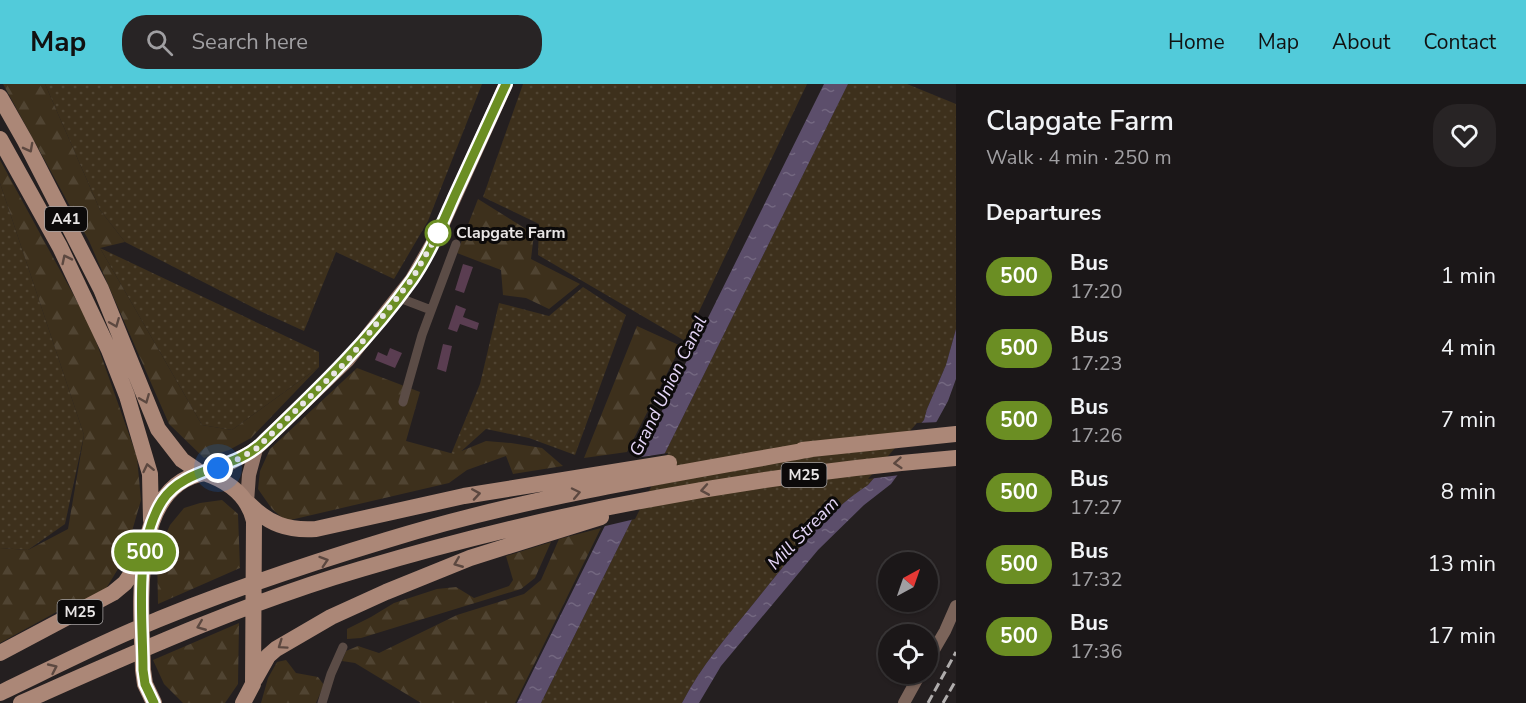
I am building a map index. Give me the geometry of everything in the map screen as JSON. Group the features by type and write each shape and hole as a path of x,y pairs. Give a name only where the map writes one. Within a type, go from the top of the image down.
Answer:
{"highway":[{"name":"A41","path":"0,97 30,150 101,290 158,429 182,460 202,473"},
{"name":"A41","path":"0,139 60,247 109,350 127,396 150,474 151,527"},
{"name":"M25","path":"248,503 274,524 299,531 336,526 464,496 741,453 813,449 956,434"},
{"name":"M25","path":"0,693 131,631 242,588 389,539 518,505 638,480 813,449"},
{"name":"M25","path":"21,703 158,643 267,601 360,569 516,527 583,512 750,482 854,468 956,458"},
{"path":"154,703 145,684 143,670 144,553 151,527 162,502 180,482 202,473 227,483 248,503 254,521 248,696"},
{"name":"M25","path":"248,696 260,668 276,649 331,617 470,558 652,500"},
{"name":"M25","path":"0,652 113,594 136,569 144,553"}],"main road":[{"path":"202,473 231,463 256,449 348,360 412,279 440,230 506,84"},
{"path":"248,503 249,475 256,449"}],"street":[{"path":"403,402 422,335 456,244"},
{"path":"397,297 431,310"},
{"path":"938,643 956,606"},
{"path":"322,703 343,647"},
{"path":"904,703 915,684"}],"green space":[{"path":"3,84 45,84 100,210 125,242 100,248 202,425 232,430 319,367 251,438 229,450 204,458 169,424 89,241"},
{"path":"45,84 482,84 428,221 394,279 336,252 304,331 125,242 100,210"},
{"path":"523,84 807,84 685,341 538,255 539,224 483,197"},
{"path":"848,84 907,84 956,104 956,329 946,365 924,420 868,485 821,524 793,555 715,651 682,703 541,703"},
{"path":"0,160 91,327 137,457 141,500 124,559 104,592 62,609 0,643 0,548 28,550 68,529 84,435 0,183"},
{"path":"0,183 84,435 65,524 28,550 0,548"},
{"path":"478,199 534,234 531,259 580,284 549,309 526,298 503,295 501,270 457,253"},
{"path":"100,248 319,352 319,367 232,430 202,425"},
{"path":"583,287 626,315 575,455 529,438 486,429 447,464 480,384 499,303 549,316"},
{"path":"637,326 681,346 627,452 584,458"},
{"path":"357,368 420,392 406,441 454,454 486,441 511,443 542,448 563,466 513,474 506,456 467,470 449,483 286,521 272,509 258,489 260,471 270,449"},
{"path":"222,500 238,514 240,568 158,604 157,554 170,525 184,508"},
{"path":"601,528 515,703 421,703 355,663 342,661 346,651 358,646 379,653 457,615 524,594 541,580 559,539"},
{"path":"551,542 535,578 521,589 361,638 347,639 347,629 394,603 437,589 456,587 474,598 509,586 513,580 506,556"},
{"path":"239,623 238,684 225,703 183,703 164,684 153,660"},
{"path":"286,660 296,673 318,677 324,685 316,703 261,703 268,678 277,662"}],"water":[{"path":"824,84 848,84 541,703 517,703"},
{"path":"956,329 956,379 948,401 937,421 891,484 864,505 818,550 721,666 699,703 682,703 715,651 793,555 836,510 868,485 924,420 946,365"}],"pier":[{"path":"940,422 900,475 868,479 917,423"},
{"path":"668,453 635,519 601,527 635,458"}],"building":[{"path":"463,264 473,267 464,293 455,290"},
{"path":"456,305 466,309 463,317 479,323 477,330 460,324 457,332 448,329"},
{"path":"443,344 452,346 446,372 437,369"},
{"path":"390,348 402,353 395,368 375,360 378,352 387,356"}],"railway":[{"path":"928,703 956,652"},
{"path":"943,703 956,680"}],"bus line":[{"name":"500","path":"154,703 145,684 143,670 142,586 144,553 151,527 162,502 180,482 231,463 256,449 348,360 412,279 440,230 506,84"}],"place":[{"name":"Clapgate Farm","path":"438,233"}],"route":[{"path":"218,468 256,449 348,360 412,279 440,230 438,233"}],"water label":[{"name":"Grand Union Canal","path":"668,386"},
{"name":"Mill Stream","path":"803,533"}]}
